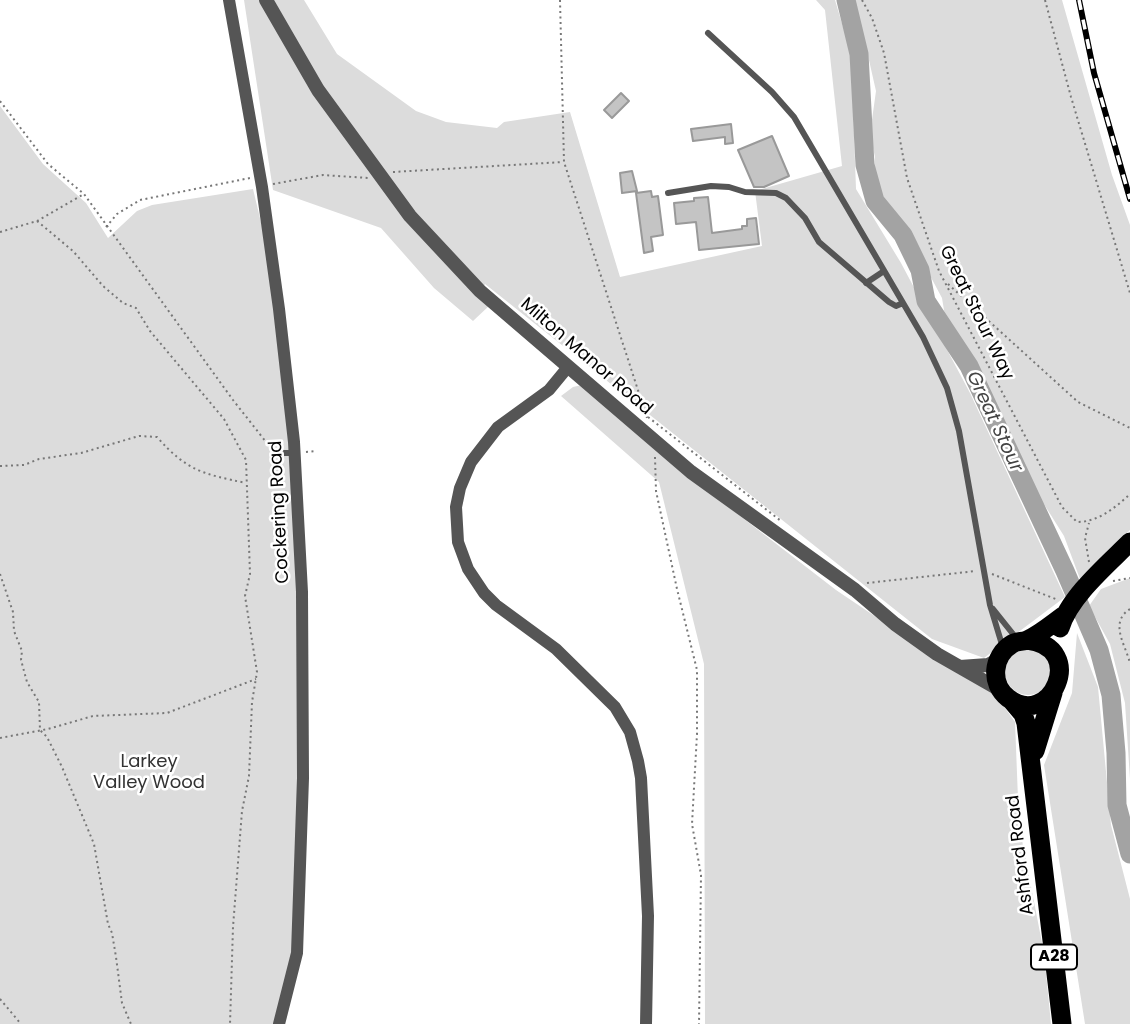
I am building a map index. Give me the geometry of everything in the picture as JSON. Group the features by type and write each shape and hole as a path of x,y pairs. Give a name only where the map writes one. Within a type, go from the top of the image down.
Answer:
{"highway":[{"path":"1066,612 1057,638 1056,656 1060,675 1053,693 1038,703 1029,705 1006,695 995,670 1012,648 1066,612 1130,542"},
{"path":"1012,648 1044,644 1056,656"},
{"name":"Ashford Road","path":"1032,765 1036,739 1053,693"},
{"name":"Ashford Road","path":"1006,695 1023,714 1026,723 1062,1024"}],"street":[{"name":"Cockering Road","path":"229,0 260,176 279,309 294,453 302,592 303,778 296,953 279,1024"},
{"name":"Milton Manor Road","path":"267,0 318,90 373,176 480,291 691,472 855,590 895,624 1006,695"},
{"path":"568,367 549,390 507,419 481,447 460,488 456,507 456,529 462,556 484,593 496,605 556,649 605,696 630,732 640,778 648,916 646,1024"},
{"path":"959,667 988,665 1012,648"}],"lane":[{"path":"708,33 772,92 794,117 923,337 947,388 959,431 990,605 1012,648"},
{"path":"668,193 711,186 746,192 776,193 797,207 819,242 866,283 896,306 903,303"},
{"path":"866,283 884,271"},
{"path":"275,453 294,453"},
{"path":"990,605 1012,648"}],"path":[{"path":"560,0 564,162 655,442 656,491 697,670 692,824 701,874 699,1024"},
{"name":"Great Stour Way","path":"862,0 872,18 884,53 907,177 924,232 945,282 1062,507 1077,522 1090,522"},
{"path":"1045,0 1070,97 1130,293"},
{"path":"0,101 48,164 84,194 233,400 275,453"},
{"path":"106,227 117,214 140,200 260,176 267,184 323,175 373,176 564,162"},
{"path":"0,232 37,221 84,194"},
{"path":"37,221 73,251 103,286 123,303 136,308 150,331 224,419 246,460 250,574 245,596 257,672 252,702 248,776 242,811 234,914 230,1024"},
{"path":"945,282 1079,401 1130,428"},
{"path":"647,416 787,525"},
{"path":"0,466 24,465 81,453 139,436 157,437 174,456 205,475 247,483"},
{"path":"1091,582 1085,538 1090,522 1115,508 1130,494"},
{"path":"862,583 983,571 1058,600 1066,612"},
{"path":"0,574 13,612 14,631 22,651 21,660 27,682 39,702 40,730 47,737 62,767 94,844 119,974 118,985 131,1024"},
{"path":"1130,609 1120,618 1118,627 1130,663"},
{"path":"0,738 93,716 167,713 256,679"},
{"path":"0,999 21,1024"}],"green space":[{"path":"244,0 304,0 337,54 416,111 446,122 497,128 504,122 570,112 620,277 762,246 755,191 842,166 825,10 816,0 835,0 851,54 856,189 901,263 970,393 1065,597 984,658 932,639 485,284 479,295 490,305 473,321 434,288 381,228 273,190"},
{"path":"853,0 1062,0 1112,175 1130,225 1130,530 1080,579 1064,536 1037,493 972,362 945,316 942,298 911,240 885,203 873,180 875,157 870,134 876,91"},
{"name":"Larkey Valley Wood","path":"0,106 43,164 86,203 108,238 137,211 152,205 253,189 271,264 284,356 298,600 299,777 293,953 276,1024 0,1024"},
{"path":"582,385 678,468 836,590 968,679 993,691 1015,722 1019,825 1044,953 1051,1024 705,1024 704,664 659,482 561,396 573,387"},
{"path":"1130,578 1130,779 1125,703 1110,644 1089,606 1101,589"},
{"path":"1077,633 1098,687 1111,825 1130,899 1130,1024 1085,1024 1044,765 1072,693"},
{"path":"1028,649 1044,656 1051,672 1044,688 1028,695 1012,688 1005,672 1012,656"}],"building":[{"path":"621,93 629,101 612,118 604,110"},
{"path":"731,124 733,143 725,144 725,137 693,141 691,129"},
{"path":"772,136 789,176 764,187 754,187 738,150"},
{"path":"632,171 637,191 622,193 620,173"},
{"path":"651,191 652,197 658,196 663,235 651,237 653,251 644,253 636,193"},
{"path":"708,197 712,233 742,229 742,226 747,226 747,219 756,218 759,244 699,250 696,222 676,224 674,203"}],"waterway":[{"name":"Great Stour","path":"846,0 859,54 865,165 875,201 903,235 920,270 926,301 969,366 1099,650 1111,695 1117,805 1130,854"}],"railway":[{"path":"1079,0 1094,73 1130,199"}]}
